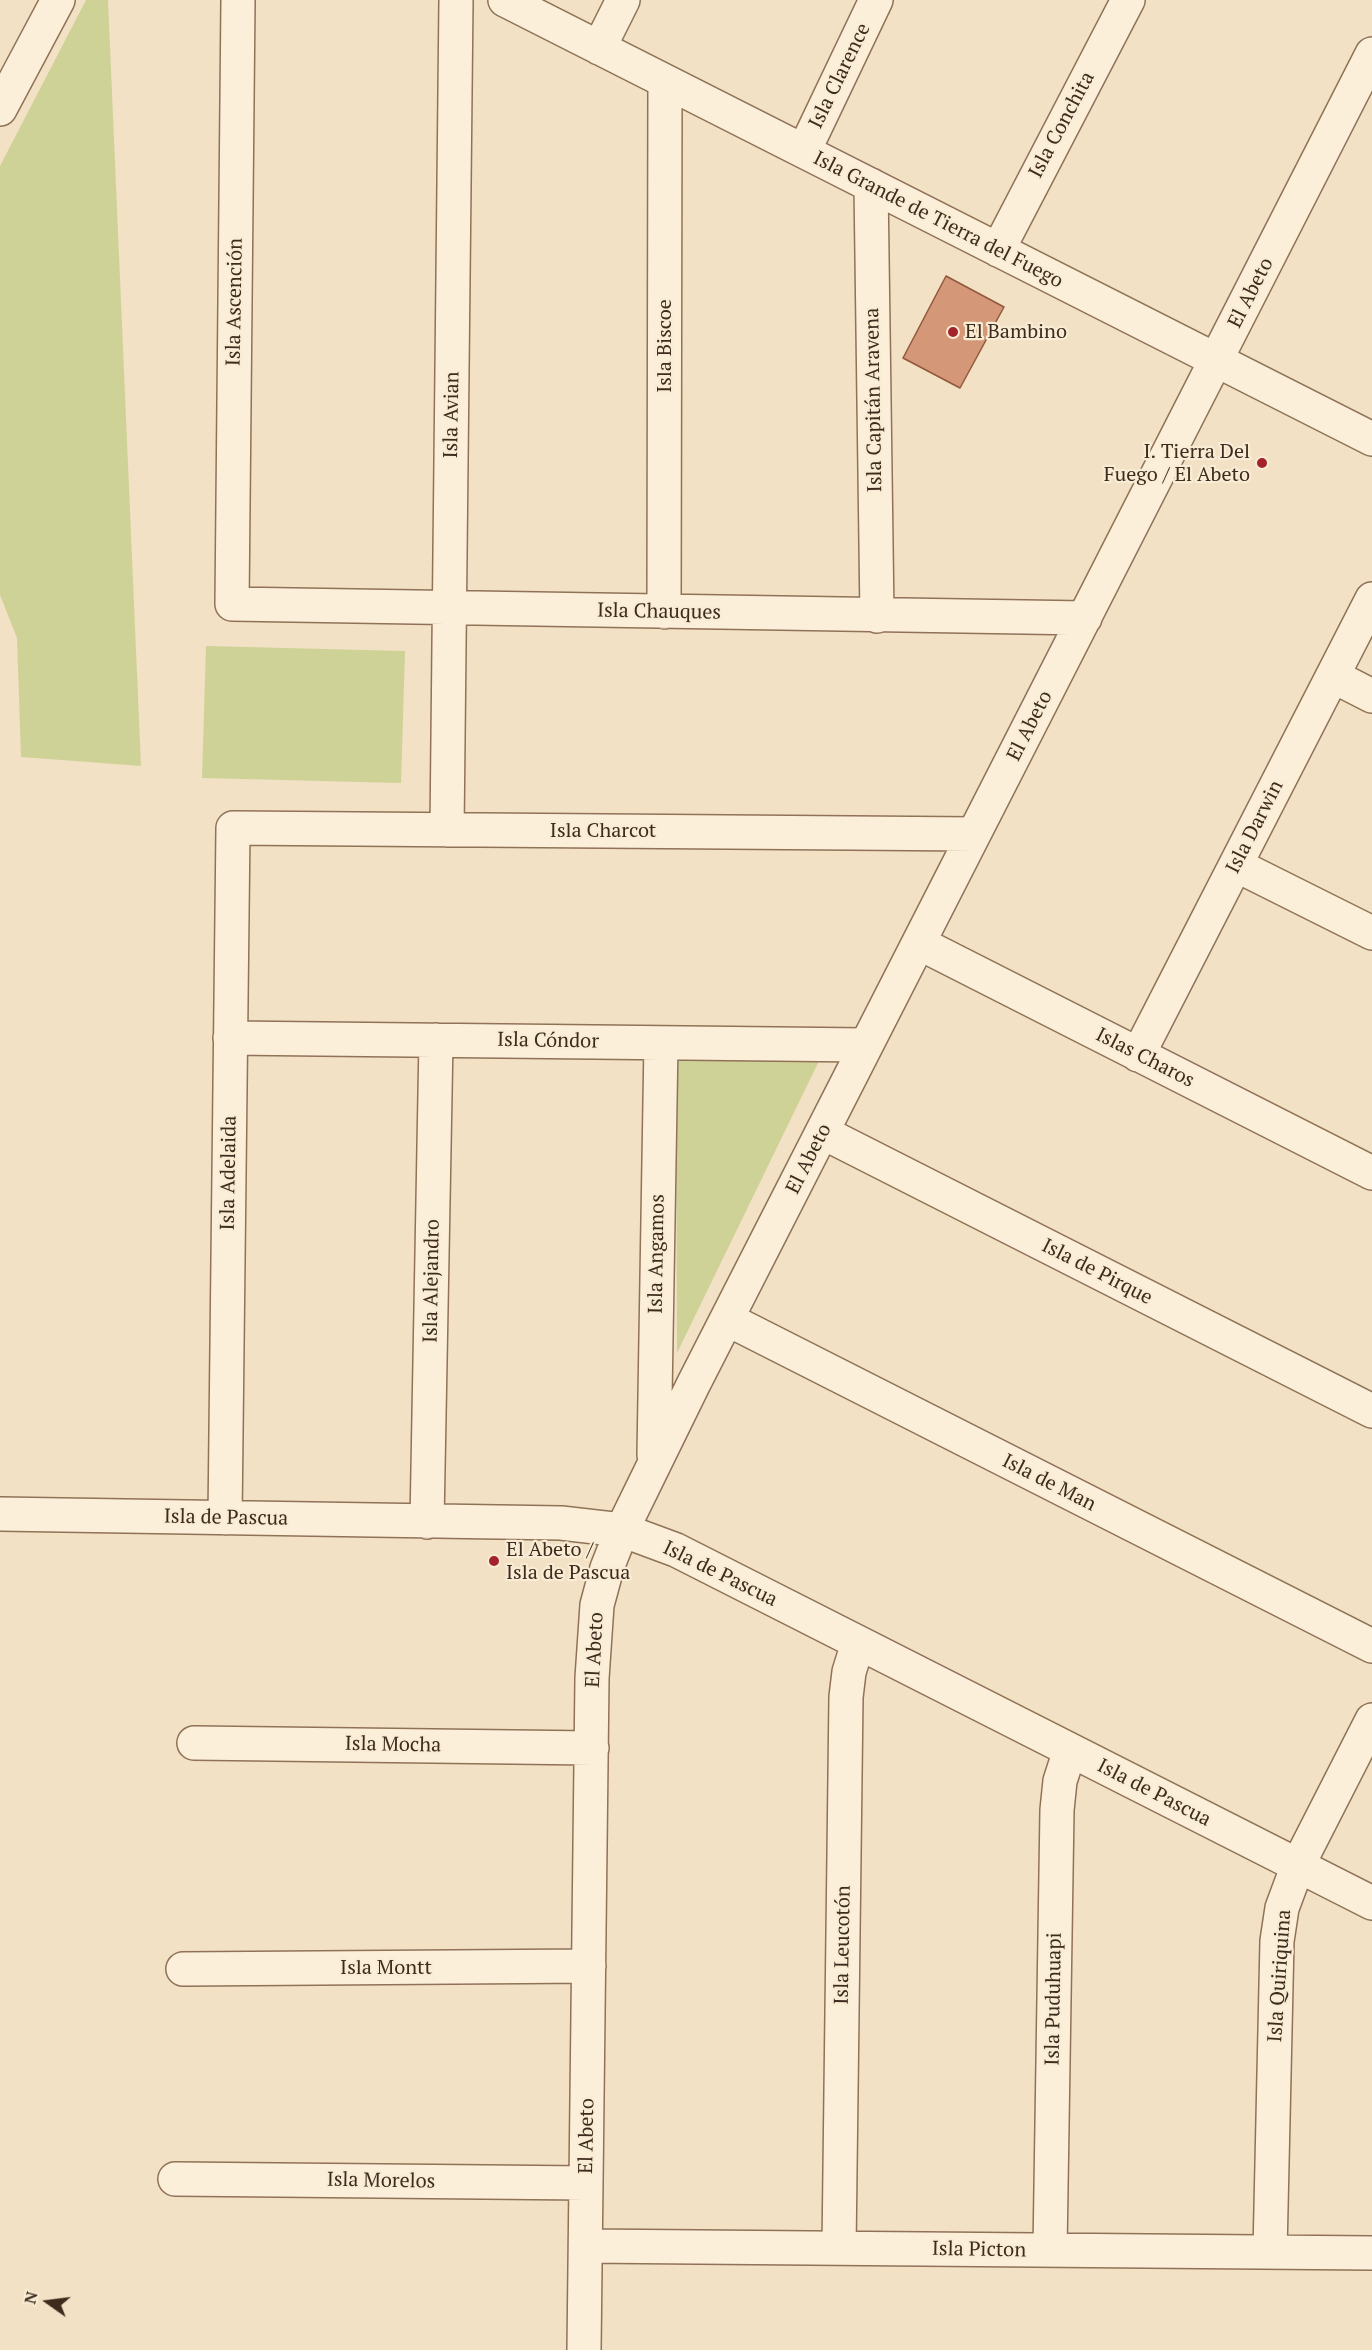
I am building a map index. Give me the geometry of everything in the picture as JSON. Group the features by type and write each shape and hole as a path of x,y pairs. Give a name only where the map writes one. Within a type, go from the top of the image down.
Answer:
{"street":[{"path":"0,109 58,0"},
{"name":"Isla Ascención","path":"232,604 238,0"},
{"name":"Isla Avian","path":"447,830 456,0"},
{"name":"Isla Grande de Tierra del Fuego","path":"505,0 1372,439"},
{"path":"599,48 623,0"},
{"name":"Isla Clarence","path":"804,151 876,0"},
{"name":"Isla Conchita","path":"998,250 1128,0"},
{"name":"El Abeto","path":"584,2350 592,1678 597,1605 622,1530 866,1045 1372,54"},
{"name":"Isla Biscoe","path":"664,612 665,81"},
{"name":"Isla Capitán Aravena","path":"871,185 877,616"},
{"name":"Isla Darwin","path":"1138,1055 1372,599"},
{"name":"Isla Chauques","path":"232,604 1085,618"},
{"path":"1333,676 1372,696"},
{"name":"Isla Charcot","path":"232,828 974,834"},
{"name":"Isla Adelaida","path":"225,1518 232,828"},
{"path":"1236,865 1372,933"},
{"name":"Islas Charos","path":"919,943 1372,1173"},
{"name":"Isla Cóndor","path":"230,1038 866,1045"},
{"name":"Isla Alejandro","path":"427,1522 436,1040"},
{"name":"Isla Angamos","path":"653,1466 661,1042"},
{"name":"Isla de Pirque","path":"822,1132 1372,1411"},
{"name":"Isla de Man","path":"727,1319 1372,1646"},
{"name":"Isla de Pascua","path":"0,1514 561,1523 622,1530 676,1550 1372,1903"},
{"name":"Isla Leucotón","path":"839,2248 846,1696 849,1672 858,1643"},
{"name":"Isla Quiriquina","path":"1270,2252 1277,1941 1282,1908 1298,1866 1372,1720"},
{"name":"Isla Mocha","path":"194,1743 592,1748"},
{"name":"Isla Puduhuapi","path":"1050,2250 1057,1810 1060,1781 1070,1750"},
{"name":"Isla Montt","path":"183,1969 589,1966"},
{"name":"Isla Morelos","path":"175,2179 586,2183"},
{"name":"Isla Picton","path":"586,2246 1372,2253"}],"green space":[{"path":"86,0 108,0 141,766 21,757 17,638 0,595 0,166"},
{"path":"206,646 405,651 401,783 202,778"},
{"path":"676,1061 819,1061 677,1353"}],"building":[{"name":"El Bambino","path":"946,276 1004,307 960,388 903,358"}],"place":[{"name":"El Bambino","path":"953,332"},
{"name":"I. Tierra Del Fuego / El Abeto","path":"1262,463"},
{"name":"El Abeto / Isla de Pascua","path":"494,1561"}]}
